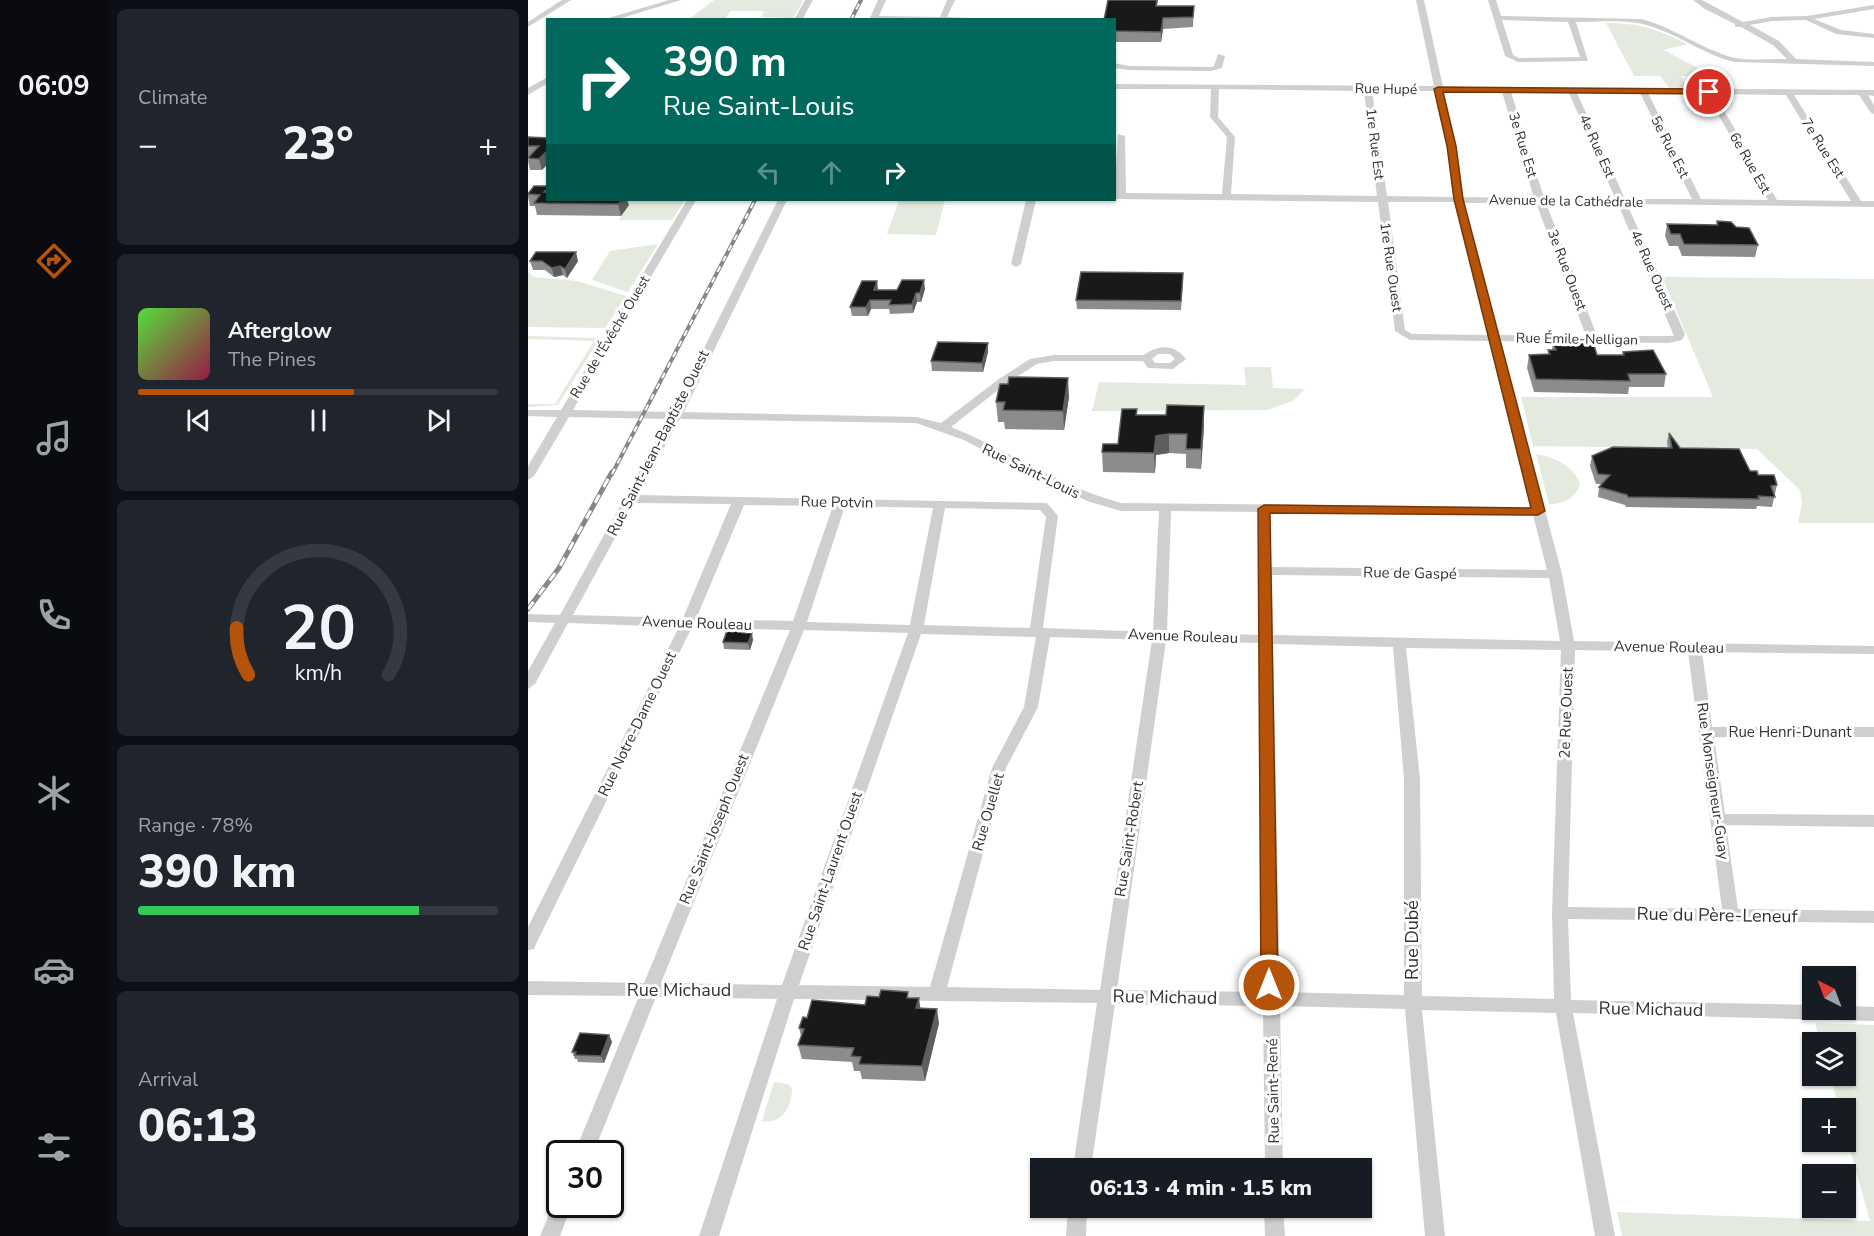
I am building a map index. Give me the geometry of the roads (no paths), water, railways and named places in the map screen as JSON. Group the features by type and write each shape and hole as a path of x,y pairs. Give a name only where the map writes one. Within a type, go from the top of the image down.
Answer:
{"street":[{"path":"528,25 567,0"},
{"path":"644,0 656,5"},
{"path":"612,18 677,0"},
{"path":"799,18 809,1 817,0"},
{"path":"942,18 951,0"},
{"name":"2e Rue Ouest","path":"1420,0 1451,146 1458,199 1555,574 1568,646 1560,913 1563,1006 1605,1236"},
{"path":"1492,0 1509,57 1513,59 1581,61 1586,57 1571,19"},
{"path":"1697,0 1738,25 1778,45 1793,61"},
{"path":"874,18 878,1"},
{"path":"1738,25 1772,19 1807,18 1874,7"},
{"path":"637,11 644,16 642,18"},
{"path":"1498,18 1641,21 1659,26 1725,58 1747,62 1874,64"},
{"path":"1807,18 1834,32 1849,36 1874,36"},
{"path":"528,25 546,26"},
{"path":"1116,65 1130,68 1211,69 1218,68 1221,56"},
{"path":"528,81 546,80"},
{"path":"528,92 546,80"},
{"name":"Rue Hupé","path":"1116,86 1874,93"},
{"path":"1215,87 1214,117 1231,137 1226,197"},
{"name":"1re Rue Est","path":"1368,89 1382,198"},
{"name":"3e Rue Est","path":"1506,90 1540,201"},
{"name":"4e Rue Est","path":"1572,91 1622,202"},
{"name":"5e Rue Est","path":"1643,91 1698,202"},
{"name":"6e Rue Est","path":"1709,92 1774,203"},
{"name":"7e Rue Est","path":"1789,93 1858,204"},
{"path":"1862,93 1874,111"},
{"path":"1118,196 1121,136"},
{"name":"Avenue de la Cathédrale","path":"1118,196 1874,204"},
{"name":"1re Rue Ouest","path":"1382,198 1400,331 1403,334"},
{"name":"Rue de l'Évêché Ouest","path":"528,476 691,201"},
{"name":"Rue Saint-Jean-Baptiste Ouest","path":"528,684 566,619 677,414 783,201"},
{"path":"1016,264 1031,201"},
{"name":"3e Rue Ouest","path":"1540,201 1593,340"},
{"name":"4e Rue Ouest","path":"1622,202 1680,334 1678,338"},
{"name":"Rue Émile-Nelligan","path":"1403,334 1410,337 1593,340 1678,338"},
{"path":"944,427 1003,381 1034,362 1054,358 1146,358"},
{"name":"Rue Saint-Louis","path":"528,413 902,418 944,427 1077,495 1121,507 1538,511"},
{"name":"Rue Potvin","path":"630,499 1043,506"},
{"name":"Rue Notre-Dame Ouest","path":"528,944 688,622 739,501"},
{"name":"Rue Saint-Joseph Ouest","path":"589,1140 799,625 840,502"},
{"name":"Rue Saint-Laurent Ouest","path":"709,1236 788,991 916,629 940,504"},
{"name":"Rue Ouellet","path":"937,994 999,768 1031,706 1052,516 1043,506"},
{"name":"Rue Saint-Robert","path":"1083,1158 1105,996 1160,634 1165,508"},
{"name":"Rue Saint-René","path":"1264,509 1274,1158"},
{"name":"Rue de Gaspé","path":"1266,571 1555,574"},
{"name":"Avenue Rouleau","path":"528,618 1040,633 1160,634 1266,640 1874,650"},
{"name":"Rue Dubé","path":"1399,643 1412,779 1413,1003 1435,1236"},
{"name":"Rue Monseigneur-Guay","path":"1694,647 1731,915"},
{"name":"Rue Henri-Dunant","path":"1706,732 1874,732"},
{"path":"1718,819 1874,821"},
{"name":"Rue du Père-Leneuf","path":"1560,913 1874,917"},
{"name":"Rue Michaud","path":"528,988 1271,999 1874,1014"},
{"path":"550,1236 557,1218"},
{"path":"1077,1236 1078,1218"},
{"path":"1275,1218 1275,1236"}],"railway":[{"path":"852,18 861,0"},
{"path":"612,474 754,201"},
{"path":"528,609 559,568 612,472"}]}
